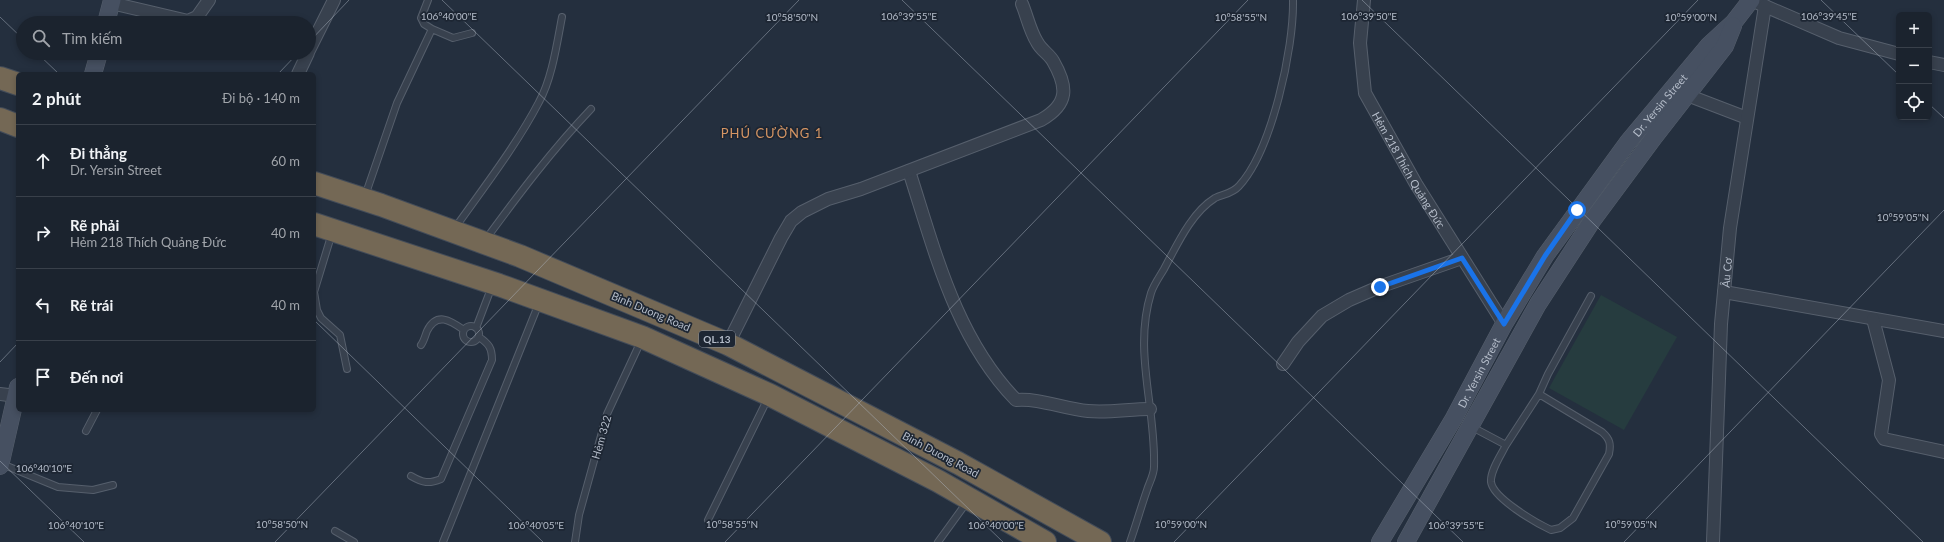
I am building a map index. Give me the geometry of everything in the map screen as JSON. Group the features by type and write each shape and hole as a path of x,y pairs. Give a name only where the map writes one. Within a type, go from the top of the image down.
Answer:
{"highway":[{"path":"0,78 16,83"},
{"path":"0,119 16,125"},
{"name":"Binh Duong Road","path":"316,184 364,199 520,256 728,344 951,459 1100,542"},
{"name":"QL.13","path":"323,227 493,282 642,337 770,395 969,499 1045,542"},
{"path":"716,370 728,344"}],"main road":[{"path":"108,16 111,2"},
{"name":"Dr. Yersin Street","path":"1380,542 1454,418 1504,324 1545,256 1577,210 1628,142 1709,45 1756,2"},
{"name":"Dr. Yersin Street","path":"1406,542 1538,304 1592,221 1642,153 1725,46 1734,22"},
{"path":"93,72 96,60"},
{"path":"1628,142 1642,153"},
{"path":"1577,210 1592,221"},
{"path":"1504,324 1520,338"},
{"path":"0,465 11,392"},
{"path":"1454,418 1471,426"}],"street":[{"path":"198,16 209,0"},
{"path":"316,36 334,0"},
{"name":"Hẻm 218 Thích Quảng Đức","path":"1364,0 1360,43 1365,93 1416,184 1504,324"},
{"path":"111,2 168,16"},
{"path":"1756,2 1839,38 1896,53"},
{"name":"Âu Cơ","path":"1713,542 1724,292 1730,228 1747,118 1756,2"},
{"path":"728,344 791,221 802,212 828,199 861,189 1041,120 1053,113 1062,103 1064,85 1052,60 1036,42 1022,4"},
{"path":"299,72 304,60"},
{"path":"1932,63 1944,65"},
{"path":"1687,95 1747,118"},
{"path":"909,171 960,320 994,376 1016,400 1030,399 1044,404 1089,411 1150,408"},
{"path":"1283,364 1298,342 1322,316 1349,300 1380,287 1462,258"},
{"path":"1724,292 1944,331"},
{"path":"1873,319 1889,380 1881,434 1884,439 1944,452"}],"lane":[{"path":"428,0 421,18 424,24 453,38 472,33"},
{"path":"1130,542 1154,469 1154,434 1144,364 1144,323 1152,291 1177,244 1195,216 1215,198 1228,194 1245,180 1264,144 1287,64 1293,15 1292,0"},
{"path":"452,231 501,162 540,101 555,56 562,17"},
{"path":"364,199 397,103 432,29"},
{"path":"484,242 561,140 591,110"},
{"path":"316,278 323,227"},
{"path":"476,328 493,282"},
{"path":"1539,394 1602,432 1608,437 1611,445 1608,454 1573,518 1568,524 1551,530 1501,498 1494,490 1491,481 1493,473 1506,445 1539,394 1591,296"},
{"path":"443,542 540,299"},
{"path":"316,304 321,318 340,335 347,369"},
{"path":"421,345 428,329 437,320 442,319 451,321 464,330"},
{"path":"464,330 471,326 476,328 480,333 479,338"},
{"path":"464,330 464,339 468,342 476,341 479,338"},
{"name":"Hẻm 322","path":"575,542 579,515 607,414 642,337"},
{"path":"411,476 422,482 431,483 441,479 492,360 492,352 488,343 479,338"},
{"path":"708,520 770,395"},
{"path":"86,431 96,412"},
{"path":"1471,426 1506,445"},
{"path":"0,465 58,487 93,490 113,485"},
{"path":"938,542 969,499"},
{"path":"335,531 354,542"}],"green space":[{"path":"1601,295 1677,337 1624,430 1549,388"}],"district":[{"name":"PHÚ CƯỜNG 1","path":"772,133"}],"route":[{"path":"1380,287 1462,258 1504,324 1545,256 1577,210"}]}
